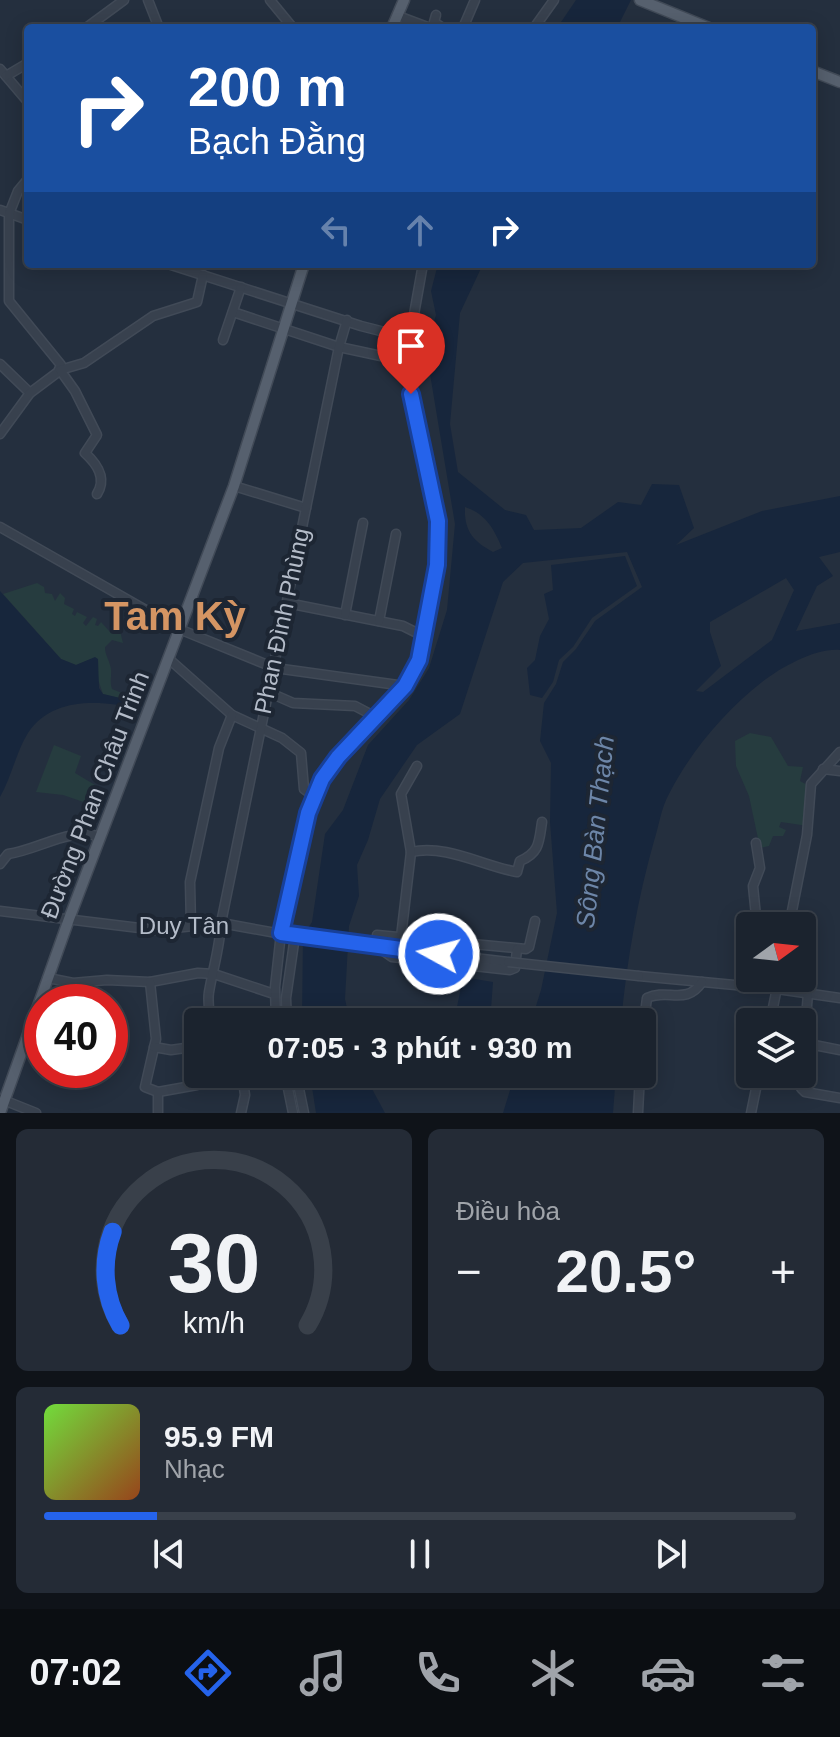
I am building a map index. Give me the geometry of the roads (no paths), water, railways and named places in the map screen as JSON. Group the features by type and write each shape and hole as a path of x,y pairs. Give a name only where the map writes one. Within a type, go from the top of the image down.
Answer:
{"main road":[{"path":"394,24 404,0"},
{"path":"640,0 699,24"},
{"path":"816,73 840,82"},
{"name":"Đường Phan Châu Trinh","path":"0,1113 69,919 234,486 303,268"}],"street":[{"path":"91,24 124,0"},
{"path":"148,0 157,24"},
{"path":"270,0 290,24"},
{"path":"465,24 475,0"},
{"path":"537,24 554,0"},
{"path":"436,15 434,22 437,24"},
{"path":"398,16 419,24"},
{"path":"24,64 3,72 24,97"},
{"path":"24,184 5,212 9,301 58,359 60,370 75,391 97,435 85,453 95,462 102,478 97,494"},
{"path":"5,212 24,219"},
{"path":"181,268 408,338"},
{"path":"275,1008 281,933 308,813 322,779 338,757 405,686 419,660 437,565 438,521 423,462 411,394 409,362 408,338 422,268"},
{"path":"0,434 30,393 60,370 84,363 153,316 197,302 203,275"},
{"path":"223,340 241,287"},
{"path":"233,312 339,347 409,362"},
{"name":"Phan Đình Phùng","path":"210,1008 208,999 221,923 347,320"},
{"path":"0,364 30,393"},
{"path":"234,486 306,508"},
{"path":"345,615 363,523"},
{"path":"0,527 179,629 275,668 405,686"},
{"path":"379,621 396,534"},
{"path":"287,603 403,626 423,636"},
{"path":"169,659 232,715 282,738 301,753 304,789 315,797"},
{"path":"268,692 293,703 355,706 376,717"},
{"path":"191,926 190,882 219,748 232,715"},
{"path":"792,912 807,835 811,784 840,752"},
{"path":"401,937 411,852 401,794 417,766"},
{"path":"823,769 840,771"},
{"path":"411,852 425,850 451,854 517,872 520,861 536,851 542,822"},
{"path":"0,864 8,854 26,852 87,832 100,837"},
{"path":"756,843 760,868 753,886 756,912"},
{"name":"Duy Tân","path":"0,911 156,930 221,923 378,947"},
{"path":"377,935 517,949 529,947 535,921"},
{"path":"286,1008 296,936"},
{"path":"439,954 440,941"},
{"path":"378,947 392,957 510,970 515,968 517,949"},
{"path":"378,947 639,976 736,983"},
{"path":"48,978 70,983 107,980 150,982 194,973 214,974 274,994"},
{"path":"150,982 156,1039 145,1087 158,1092 184,1087"},
{"path":"646,1008 647,998 687,995 696,991 702,982"},
{"path":"800,992 840,998"},
{"path":"807,1008 808,993"},
{"path":"816,1045 840,1050"},
{"path":"154,1047 184,1048"},
{"path":"241,1113 244,1088"},
{"path":"288,1088 293,1113"},
{"path":"299,1088 304,1113"},
{"path":"638,1113 639,1088"},
{"path":"751,1113 756,1088"},
{"path":"801,1088 805,1092 840,1098"},
{"path":"158,1092 158,1113"},
{"path":"3,1100 36,1113"}],"water":[{"path":"576,0 631,0 619,24 560,24"},
{"name":"Sông Bàn Thạch","path":"437,268 481,268 460,313 450,424 458,472 505,510 526,515 534,530 581,528 618,502 641,505 652,484 679,485 694,528 676,545 762,511 840,496 840,552 819,557 833,576 817,586 796,631 840,623 840,650 810,655 762,682 710,733 687,763 664,805 643,886 623,1008 535,1008 557,913 550,822 551,763 540,741 544,703 556,684 563,662 595,621 642,587 627,552 523,563 503,582 460,714 417,745 380,799 357,865 359,896 349,926 347,1008 302,1008 303,936 312,922 325,834 343,810 368,745 409,700 429,668 447,610 455,524 427,343 436,315 431,291","holes":["465,507 488,523 502,548 493,552 480,544 468,529","786,578 794,590 772,640 703,692 696,691 721,666 710,632 710,622"]},
{"path":"625,556 637,586 592,618 573,647 559,660 553,682 542,698 530,695 527,668 535,660 540,636 549,619 544,594 553,590 551,565"},
{"path":"0,591 61,659 76,665 95,657 98,659 99,688 103,694 142,703 139,709 94,703 50,712 28,733 0,797"},
{"path":"463,977 493,982 491,1008 457,1008"},
{"path":"312,1088 372,1088 385,1113 316,1113"},
{"path":"511,1088 615,1088 613,1113 503,1113"}],"district":[{"name":"Tam Kỳ","path":"175,616"}]}
